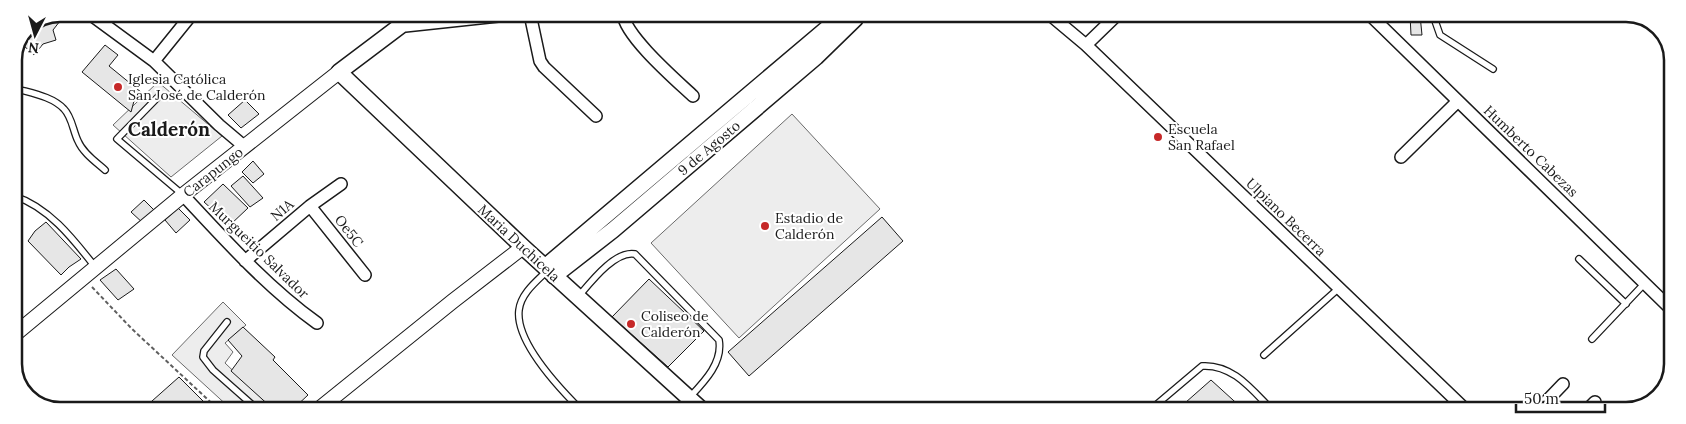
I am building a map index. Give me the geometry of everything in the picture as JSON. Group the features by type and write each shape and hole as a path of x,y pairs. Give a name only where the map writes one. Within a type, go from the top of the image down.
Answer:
{"main road":[{"name":"Carapungo","path":"339,72 407,22"},
{"name":"9 de Agosto","path":"549,271 841,22"},
{"name":"Maria Duchicela","path":"339,72 523,247 693,402"}],"street":[{"path":"101,22 154,61 219,125 245,147"},
{"path":"154,61 186,22"},
{"path":"532,22 540,61 544,67 596,116"},
{"path":"625,22 626,26 652,58 692,96"},
{"name":"Ulpiano Becerra","path":"1059,22 1086,45 1458,402"},
{"path":"1086,45 1110,22"},
{"name":"Humberto Cabezas","path":"1378,22 1664,302"},
{"name":"Carapungo","path":"23,328 183,195 339,72"},
{"path":"1401,157 1458,101"},
{"name":"N1A","path":"245,261 310,206 341,184"},
{"name":"Murgueitio Salvador","path":"183,195 245,261 303,313 317,323"},
{"name":"Oe5C","path":"310,206 365,275"},
{"path":"329,402 453,300 523,247"},
{"path":"1546,402 1563,384"}],"lane":[{"path":"1435,22 1440,35 1493,69"},
{"path":"22,90 49,98 65,109 78,143 105,170"},
{"path":"159,96 117,139 183,195"},
{"path":"22,198 42,211 69,234 96,268"},
{"path":"578,297 607,266 625,254 635,254 719,340 721,350 712,372 689,398"},
{"path":"1578,259 1626,304"},
{"path":"549,271 526,292 519,310 521,325 526,341 539,362 562,392 573,402"},
{"path":"1592,339 1645,283"},
{"path":"1264,355 1339,288"},
{"path":"227,322 204,351 203,357 213,370 249,402"},
{"path":"1159,402 1202,366 1214,365 1235,374 1264,402"}],"path":[{"path":"83,278 132,329 210,402"}],"shaded area":[{"path":"158,82 222,136 171,177 113,125"},
{"name":"Estadio de Calderón","path":"792,114 880,209 739,338 651,243"},
{"path":"223,302 246,325 225,343 233,352 225,363 266,402 223,402 172,355"}],"building":[{"path":"59,22 53,30 56,40 43,44 34,55 25,47 29,39 46,25"},
{"path":"1410,22 1421,22 1422,35 1411,35"},
{"path":"105,45 118,55 109,66 147,97 134,101 131,112 82,72"},
{"path":"245,100 259,114 241,128 228,115"},
{"path":"253,161 264,174 253,183 242,172"},
{"path":"243,176 263,198 250,207 231,186"},
{"path":"223,184 248,208 230,225 204,202"},
{"path":"144,200 157,213 144,224 131,212"},
{"path":"178,208 190,220 176,233 165,220"},
{"name":"Estadio de Calderón","path":"882,217 903,241 749,376 728,352"},
{"path":"46,222 81,259 61,275 28,241 35,231"},
{"path":"116,269 134,289 118,300 100,280"},
{"name":"Coliseo de Calderón","path":"649,279 704,331 668,367 612,317"},
{"path":"243,327 275,357 273,360 308,395 300,402 265,402 231,371 242,356 228,340"},
{"path":"179,377 204,402 151,402"},
{"path":"1211,380 1235,402 1186,402"}],"place":[{"name":"Iglesia Católica San José de Calderón","path":"118,87"},
{"name":"Escuela San Rafael","path":"1158,137"},
{"name":"Estadio de Calderón","path":"765,226"},
{"name":"Coliseo de Calderón","path":"631,324"}],"district":[{"name":"Calderón","path":"169,129"}]}
